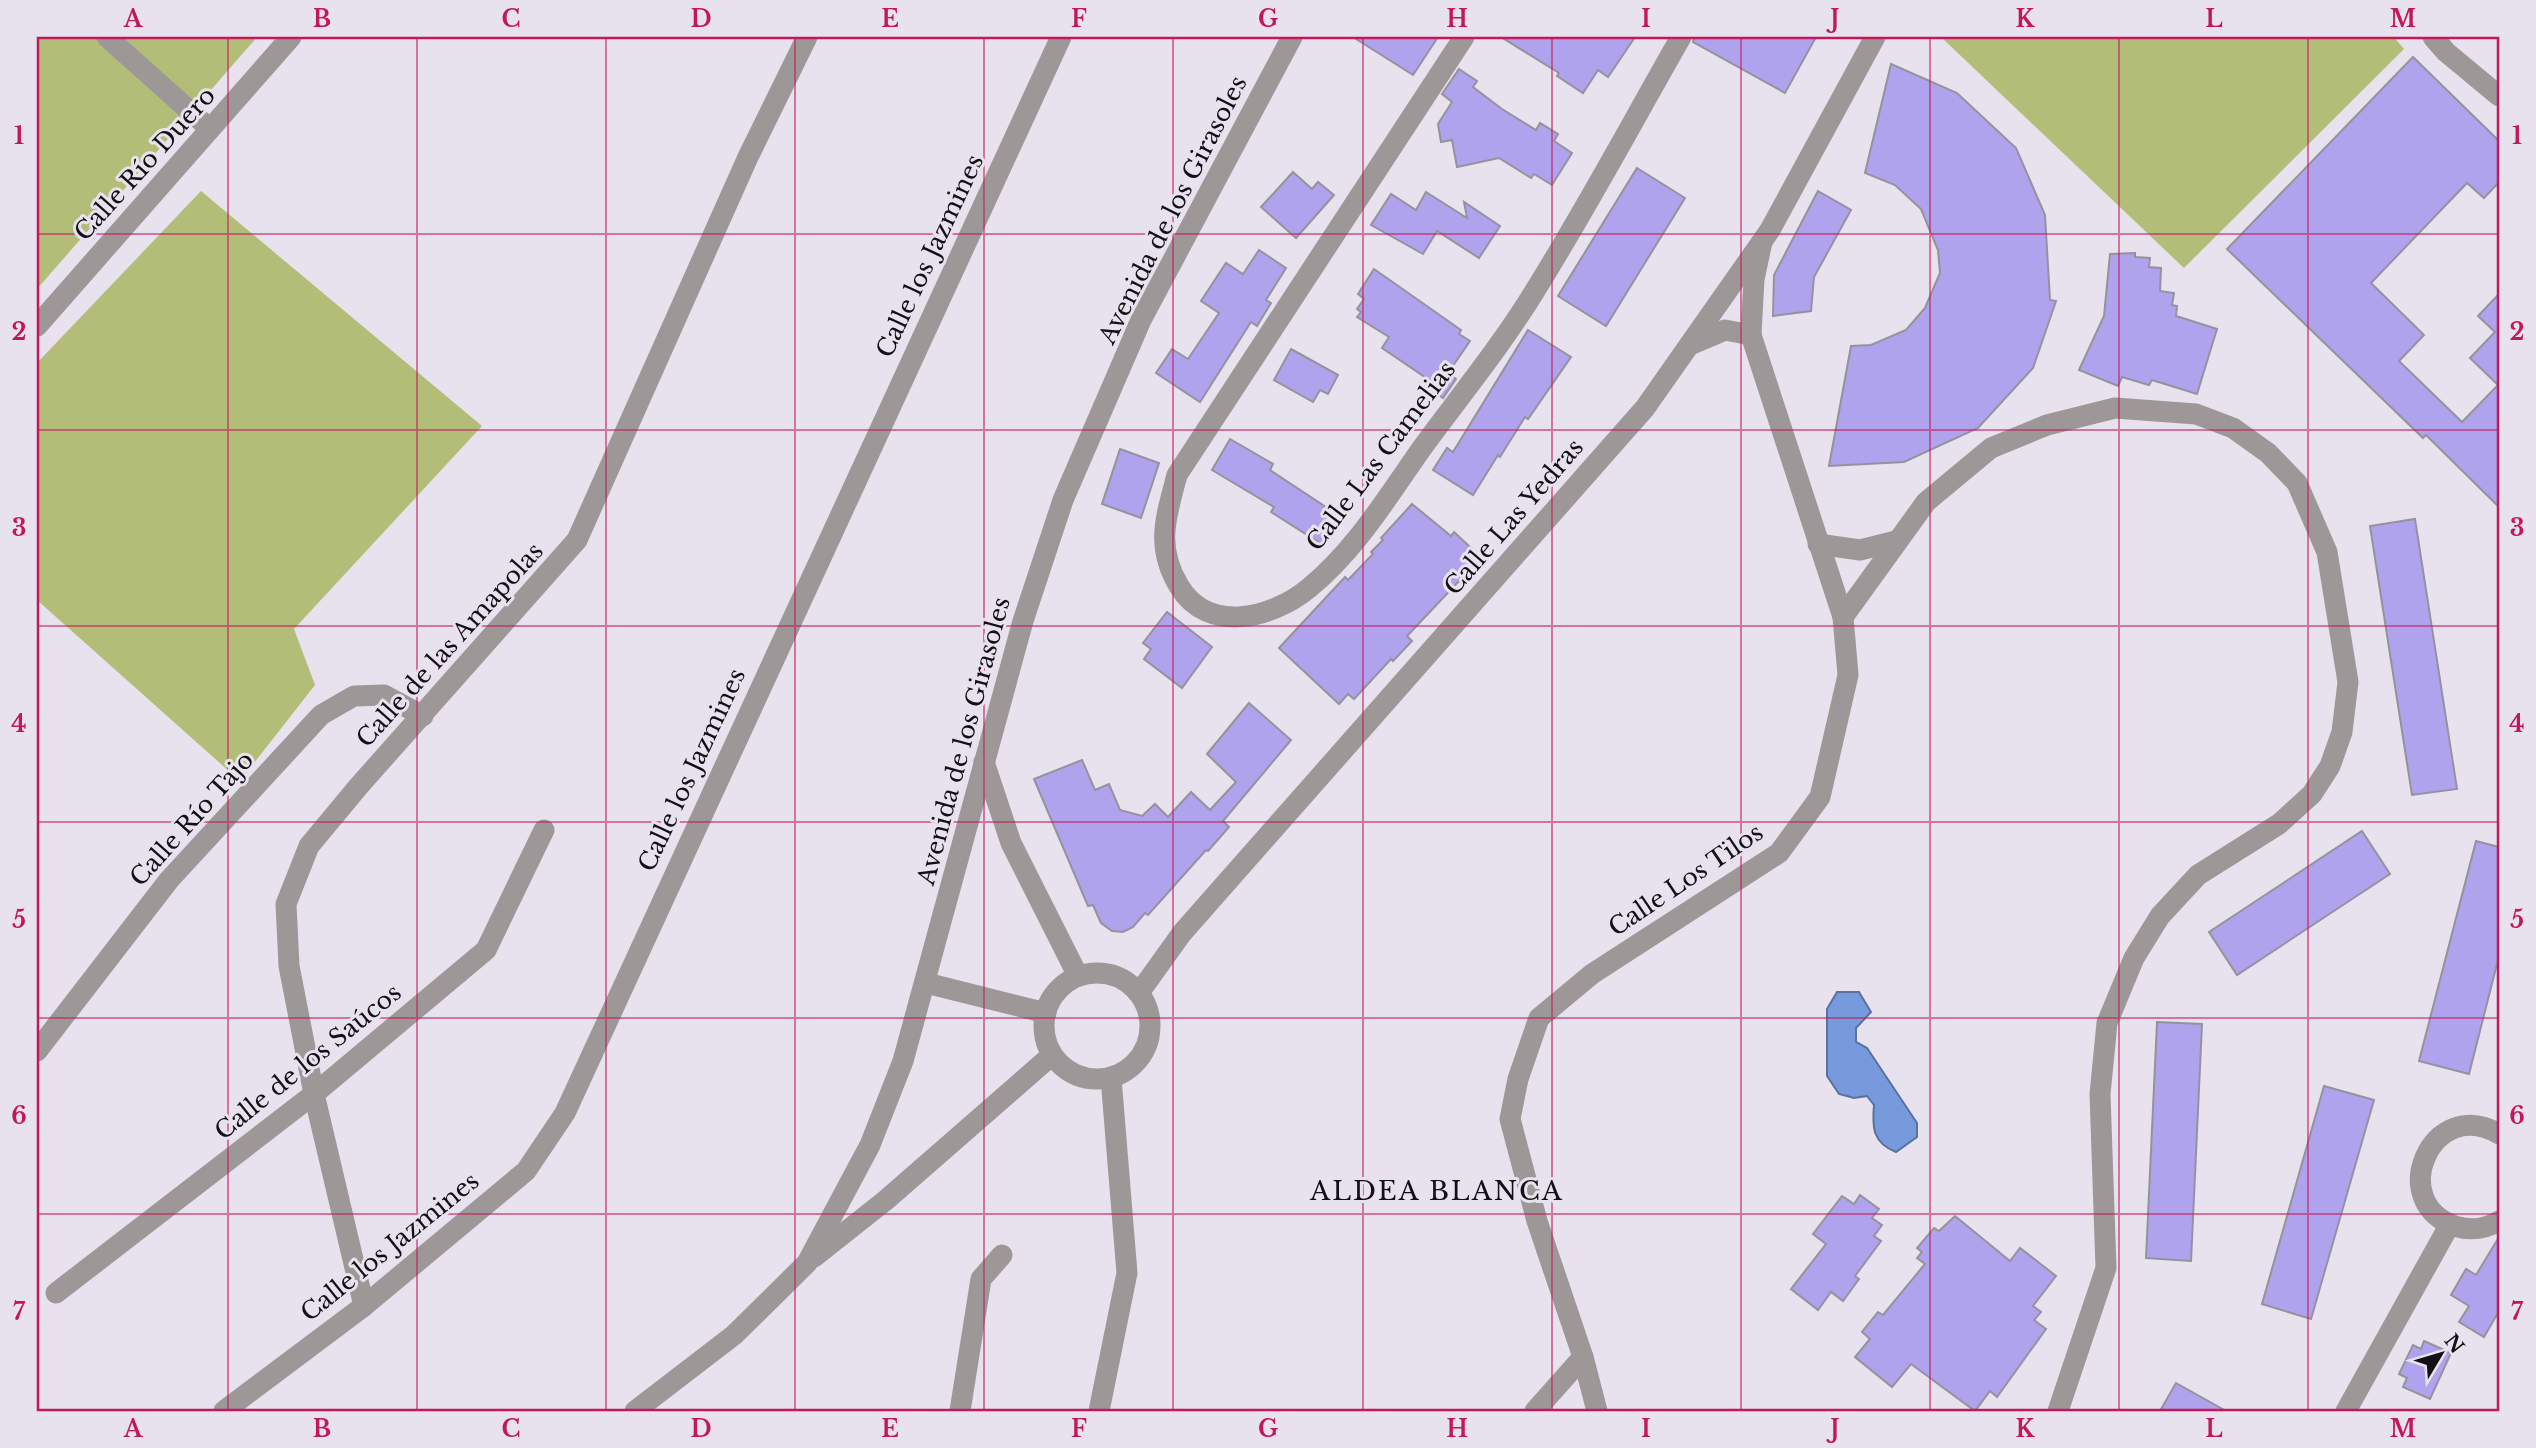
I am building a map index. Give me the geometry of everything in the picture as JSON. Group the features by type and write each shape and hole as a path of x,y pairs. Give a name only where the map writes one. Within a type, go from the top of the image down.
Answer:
{"street":[{"path":"107,37 210,129"},
{"name":"Calle Río Duero","path":"37,326 291,37"},
{"name":"Calle de las Amapolas","path":"364,1306 314,1094 289,966 286,904 309,846 577,540 748,157 807,37"},
{"name":"Calle los Jazmines","path":"224,1411 364,1306 526,1171 565,1113 1060,37"},
{"path":"1277,67 1278,37"},
{"name":"Avenida de los Girasoles","path":"635,1411 734,1335 807,1263 870,1145 903,1061 1023,621 1063,500 1142,320 1292,37"},
{"name":"Calle Las Camelias","path":"1464,37 1177,475 1165,520 1163,548 1172,575 1183,593 1201,608 1222,616 1241,617 1281,607 1310,588 1356,540 1535,292 1681,37"},
{"name":"Calle Las Yedras","path":"1139,993 1182,933 1645,408 1762,242 1873,37"},
{"path":"2433,37 2446,52 2499,96"},
{"name":"Calle Los Tilos","path":"1598,1411 1583,1357 1537,1221 1510,1119 1518,1079 1538,1018 1592,974 1779,853 1820,797 1848,675 1843,617 1751,335 1754,279 1762,242"},
{"path":"1690,345 1725,330 1751,335"},
{"path":"1843,617 1926,502 1991,448 2046,425 2115,408 2196,414 2233,428 2268,453 2297,483 2327,552 2348,682 2342,732 2330,766 2312,794 2279,824 2198,875 2160,916 2134,958 2107,1023 2100,1094 2106,1268 2058,1411"},
{"path":"1818,544 1860,550 1896,541"},
{"name":"Calle Río Tajo","path":"37,1051 169,880 321,715 354,696 384,695 423,716"},
{"path":"984,762 1011,843 1078,976"},
{"name":"Calle de los Saúcos","path":"56,1293 314,1094 486,950 544,830"},
{"path":"1095,973 1112,975 1127,982 1139,993 1149,1012 1150,1033 1144,1053 1130,1069 1111,1078 1089,1079 1068,1071 1052,1055 1045,1034 1046,1013 1053,997 1064,985 1078,976 1095,973"},
{"path":"926,983 1046,1013"},
{"path":"807,1263 886,1200 1052,1055"},
{"path":"1099,1411 1127,1273 1111,1078"},
{"path":"2499,1134 2477,1126 2452,1130 2440,1136 2424,1157 2420,1170 2423,1196 2439,1217 2450,1224 2478,1229 2499,1221"},
{"path":"2346,1411 2450,1224"},
{"path":"960,1411 981,1279 1002,1255"},
{"path":"1535,1411 1583,1357"}],"green space":[{"path":"37,37 257,37 37,289"},
{"path":"1941,37 2394,37 2404,49 2184,268"},
{"path":"201,191 482,426 294,629 315,685 240,781 37,600 37,363"}],"water":[{"path":"1837,992 1859,992 1871,1012 1856,1028 1856,1042 1867,1048 1917,1123 1917,1137 1896,1152 1878,1139 1873,1121 1874,1105 1867,1096 1854,1098 1839,1094 1827,1076 1827,1009"}],"building":[{"path":"1353,37 1438,37 1413,75"},
{"path":"1501,37 1635,37 1608,77 1598,70 1583,93 1557,76 1559,73"},
{"path":"1694,37 1816,37 1785,93 1693,42"},
{"path":"2413,57 2499,141 2499,182 2484,198 2467,183 2371,283 2424,335 2399,361 2462,422 2498,385 2470,358 2495,332 2478,316 2499,294 2499,507 2426,435 2423,438 2227,249"},
{"path":"1891,64 1957,93 2016,148 2045,215 2050,300 2056,301 2033,368 1978,428 1904,462 1829,466 1851,346 1871,345 1906,330 1925,308 1940,273 1938,250 1921,209 1895,185 1865,173"},
{"path":"1459,69 1477,81 1473,87 1502,109 1536,130 1540,123 1558,134 1554,141 1572,153 1552,185 1534,174 1531,178 1499,158 1457,167 1452,140 1441,142 1438,124 1452,102 1442,94"},
{"path":"1637,168 1685,198 1606,326 1558,296"},
{"path":"1293,172 1312,189 1318,182 1334,195 1296,238 1261,207"},
{"path":"1818,191 1851,210 1814,277 1811,311 1773,316 1774,275"},
{"path":"1426,192 1467,218 1464,202 1500,226 1479,258 1437,231 1423,254 1371,225 1391,194 1416,210"},
{"path":"1259,250 1286,268 1266,300 1271,303 1257,326 1251,322 1200,402 1156,373 1172,349 1188,359 1219,313 1201,301 1226,263 1243,274"},
{"path":"2135,253 2135,257 2150,258 2149,267 2161,268 2160,291 2174,293 2172,305 2177,306 2176,316 2217,329 2197,394 2152,380 2149,385 2122,377 2118,386 2079,370 2104,316 2110,254"},
{"path":"1374,269 1461,330 1459,334 1470,341 1448,373 1456,379 1443,398 1425,385 1429,380 1382,348 1389,337 1357,317 1361,312 1357,309 1364,299 1358,294"},
{"path":"1528,330 1571,357 1528,419 1525,417 1500,457 1498,455 1473,495 1433,470 1447,448 1453,452"},
{"path":"1291,349 1338,375 1328,394 1320,390 1313,402 1274,380"},
{"path":"1230,439 1273,464 1270,470 1341,517 1323,545 1271,512 1274,507 1212,470"},
{"path":"1120,449 1159,463 1141,518 1102,504"},
{"path":"1412,504 1451,536 1454,532 1485,561 1462,584 1459,581 1407,636 1412,641 1393,661 1391,659 1354,699 1348,694 1339,704 1279,648 1345,577 1348,580 1373,554 1371,552 1383,540 1381,538"},
{"path":"2415,519 2457,789 2412,795 2370,526"},
{"path":"1167,612 1212,647 1182,688 1144,659 1151,649 1143,643"},
{"path":"1249,703 1291,740 1223,821 1229,827 1208,851 1206,850 1148,915 1145,913 1133,927 1123,932 1112,931 1101,923 1093,905 1088,906 1034,779 1082,760 1095,790 1109,784 1120,810 1142,816 1155,804 1168,817 1191,792 1210,810 1236,782 1207,754"},
{"path":"2362,831 2390,874 2237,975 2209,932"},
{"path":"2476,841 2499,847 2499,956 2469,1074 2419,1061"},
{"path":"2157,1022 2202,1024 2191,1261 2146,1258"},
{"path":"2324,1086 2374,1100 2311,1319 2262,1304"},
{"path":"1860,1195 1879,1209 1872,1218 1882,1225 1874,1236 1881,1241 1855,1276 1859,1279 1843,1301 1831,1292 1818,1310 1791,1289 1826,1244 1813,1234 1842,1196 1854,1204"},
{"path":"1955,1216 2010,1261 2020,1248 2056,1276 2033,1306 2041,1312 2034,1320 2046,1329 1997,1397 1990,1391 1975,1411 1911,1364 1892,1387 1855,1357 1870,1339 1862,1332 1878,1312 1883,1315 1925,1264 1917,1258 1922,1252 1917,1248 1934,1228 1939,1231"},
{"path":"2499,1237 2499,1311 2484,1337 2459,1322 2469,1306 2451,1295 2466,1269 2476,1275"},
{"path":"2424,1341 2451,1353 2430,1399 2403,1387 2407,1378 2399,1374 2413,1345 2421,1349"},
{"path":"2176,1383 2226,1411 2160,1411"}],"district":[{"name":"ALDEA BLANCA","path":"1437,1191"}]}
